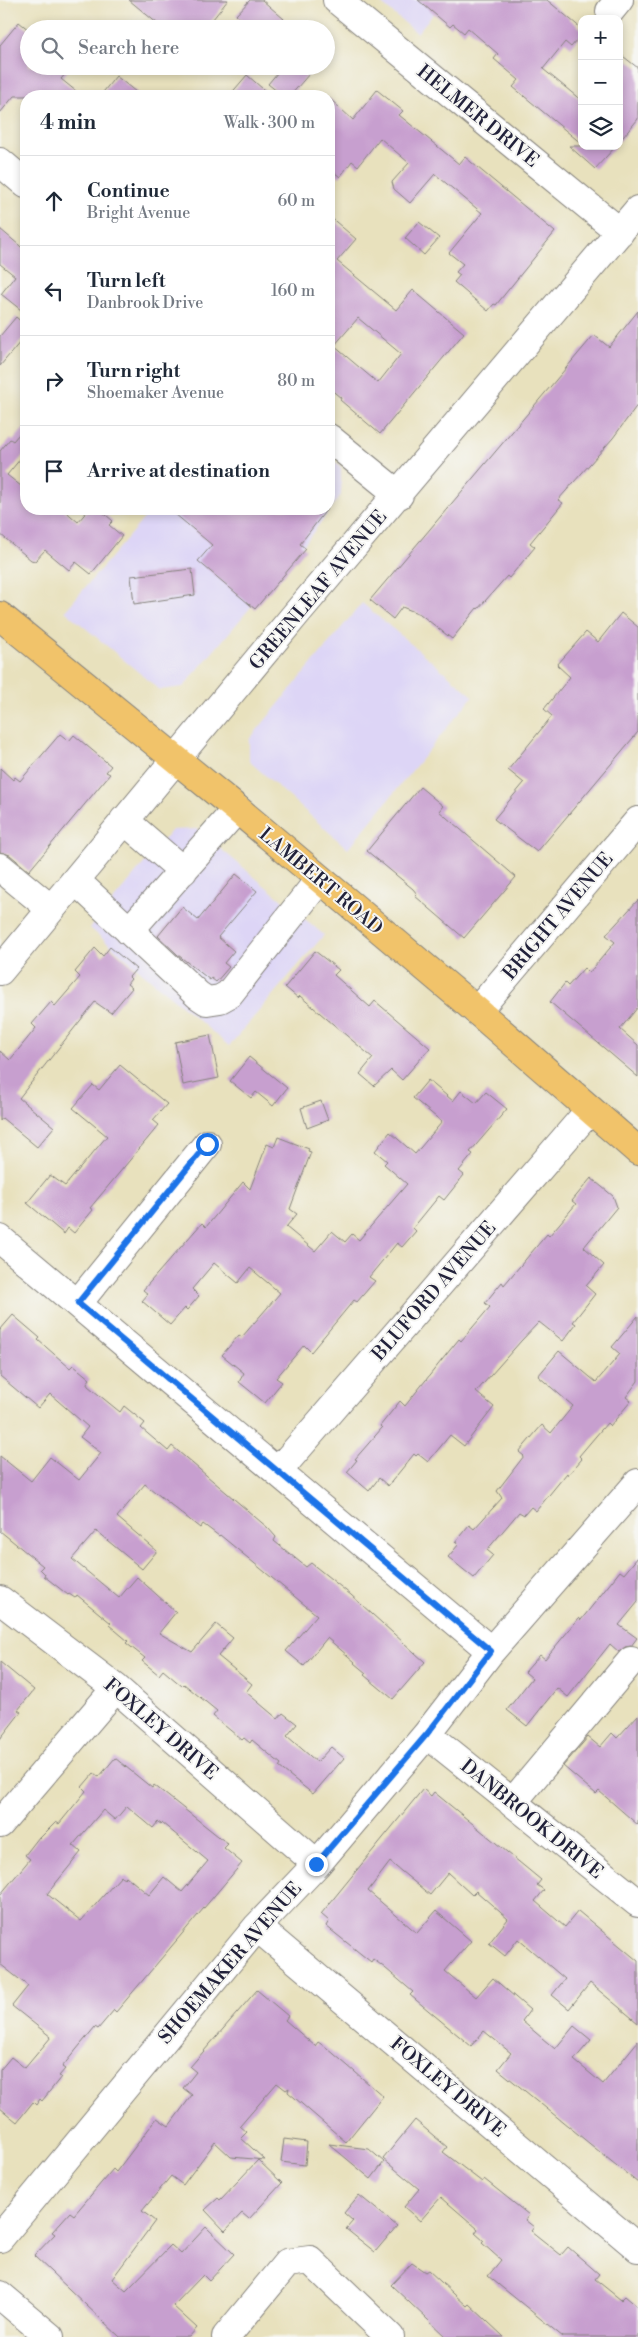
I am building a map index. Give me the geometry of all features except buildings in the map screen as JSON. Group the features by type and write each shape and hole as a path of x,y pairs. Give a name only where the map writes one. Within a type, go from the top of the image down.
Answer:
{"main road":[{"name":"LAMBERT ROAD","path":"0,616 237,809 319,880 477,1011 638,1151"}],"street":[{"name":"HELMER DRIVE","path":"337,0 620,232"},
{"path":"0,162 20,179"},
{"name":"GREENLEAF AVENUE","path":"0,971 76,881 124,820 638,210"},
{"path":"335,443 398,495"},
{"path":"129,931 237,809"},
{"path":"124,820 183,871"},
{"name":"BRIGHT AVENUE","path":"477,1011 638,821"},
{"path":"0,867 51,909"},
{"path":"76,881 198,995 207,1001 220,999 228,994 319,880"},
{"name":"BLUFORD AVENUE","path":"278,1471 590,1111"},
{"path":"78,1303 207,1144"},
{"path":"0,1239 491,1651"},
{"name":"SHOEMAKER AVENUE","path":"0,2238 257,1927 316,1864 427,1734 491,1651 638,1484"},
{"name":"FOXLEY DRIVE","path":"0,1600 116,1688 316,1864"},
{"path":"512,1803 631,1662"},
{"path":"0,1824 116,1688"},
{"name":"DANBROOK DRIVE","path":"427,1734 638,1904"},
{"name":"FOXLEY DRIVE","path":"257,1927 638,2248"},
{"path":"226,2337 287,2263 310,2260 390,2337"},
{"path":"0,2295 50,2337"}],"shaded area":[{"path":"377,0 445,0 417,33"},
{"path":"335,463 341,468 341,495 335,503"},
{"path":"147,515 326,515 306,542 183,687 160,690 65,611"},
{"path":"362,603 473,696 348,849 249,761 249,740"},
{"path":"197,829 324,935 229,1046 90,928 172,830"}],"route":[{"path":"207,1144 78,1303 491,1651 427,1734 316,1864"}]}
